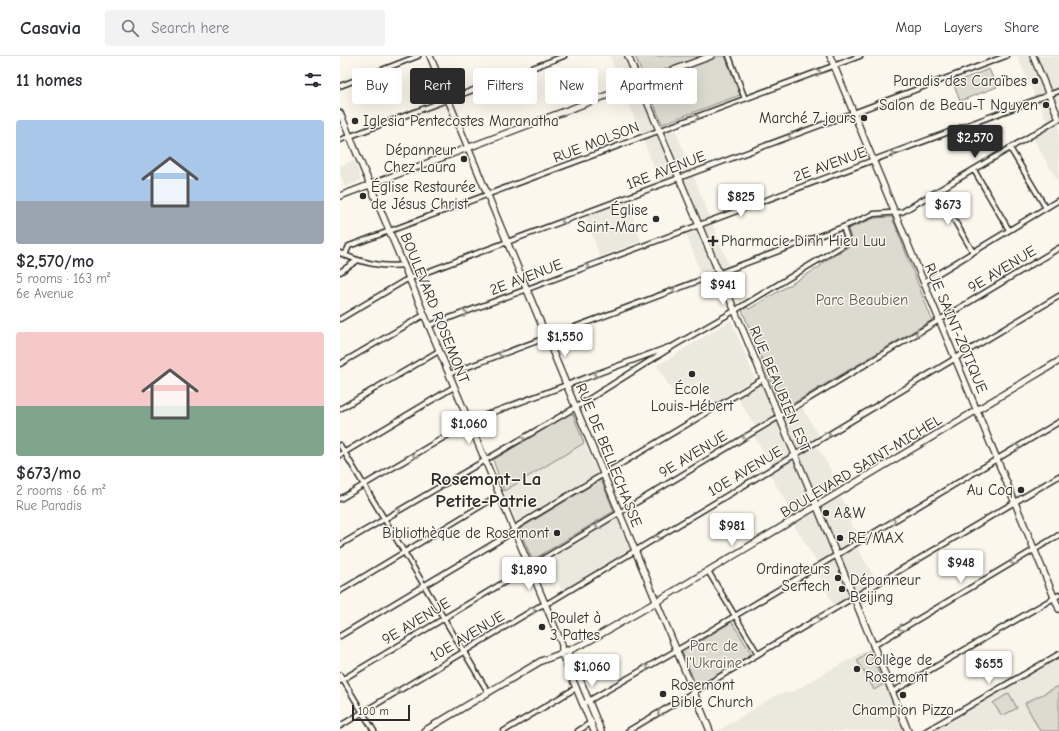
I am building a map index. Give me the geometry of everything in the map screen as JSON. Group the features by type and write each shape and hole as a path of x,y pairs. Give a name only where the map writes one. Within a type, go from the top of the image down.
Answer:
{"street":[{"path":"340,86 418,56"},
{"name":"RUE DE BELLECHASSE","path":"430,56 435,68"},
{"path":"465,94 564,56"},
{"name":"RUE BEAUBIEN EST","path":"628,56 633,68"},
{"path":"679,68 711,56"},
{"path":"729,56 745,99"},
{"name":"RUE SAINT-ZOTIQUE","path":"830,56 1035,550 1057,596 1059,609"},
{"name":"RUE MOLSON","path":"345,255 349,246 860,56"},
{"name":"1RE AVENUE","path":"340,319 409,279 1006,56"},
{"path":"449,374 843,227 874,214 902,212 1059,119 1033,56"},
{"name":"2E AVENUE","path":"428,326 1059,92"},
{"path":"340,196 606,95"},
{"path":"340,140 437,104"},
{"name":"RUE DE BELLECHASSE","path":"450,104 710,731"},
{"name":"RUE BEAUBIEN EST","path":"648,104 816,506 908,731"},
{"name":"BOULEVARD ROSEMONT","path":"340,113 544,604 562,645 568,651 594,722 601,731"},
{"path":"1010,148 1046,208"},
{"path":"974,170 1009,230"},
{"path":"937,191 973,252"},
{"path":"924,282 1059,200"},
{"path":"340,545 576,407 675,345 845,244 847,239 843,227"},
{"name":"9E AVENUE","path":"341,679 444,619 1059,248"},
{"path":"340,253 358,260 385,266 404,265"},
{"path":"340,272 358,260"},
{"name":"10E AVENUE","path":"340,726 636,551 794,454 956,359 1059,296"},
{"path":"340,364 424,315"},
{"path":"340,500 475,419 675,345"},
{"path":"340,409 439,351"},
{"name":"BOULEVARD SAINT-MICHEL","path":"424,731 541,661 562,654 587,642 656,602 1059,361"},
{"path":"340,636 508,535 519,525 763,379"},
{"path":"340,455 454,387"},
{"path":"586,703 1059,422"},
{"path":"340,445 488,692"},
{"path":"628,731 1059,476"},
{"path":"340,590 499,495"},
{"path":"873,646 1059,535"},
{"path":"708,571 758,654"},
{"path":"892,692 1057,596"},
{"name":"BOULEVARD ROSEMONT","path":"562,645 562,654 576,688 586,703"},
{"path":"926,731 1059,654"},
{"path":"341,679 374,731"},
{"path":"504,731 576,688"},
{"path":"578,731 594,722"},
{"name":"BOULEVARD ROSEMONT","path":"594,722 594,731"}],"shaded area":[{"path":"610,56 628,56 633,68 615,68"},
{"path":"1017,56 1059,56 1059,183 1031,135 1048,124"},
{"path":"629,104 648,104 659,130 674,126 730,268 703,279 685,231 699,226 679,178 661,185"},
{"path":"354,160 361,180 345,187 340,173 340,166"},
{"path":"626,199 641,241 600,257 585,215"},
{"path":"731,320 755,378 715,403 701,381 676,397 657,366"},
{"path":"763,379 779,416 800,404 821,439 815,443 843,490 838,493 853,518 849,521 861,540 855,544 878,583 872,587 878,596 858,608 854,598 835,608 814,567 818,564 792,522 790,518 794,516 768,471 773,467 752,433 757,429 736,395"},
{"path":"584,443 598,473 516,521 504,491"},
{"path":"616,519 618,520 630,550 562,591 548,560"},
{"name":"Collège de Rosemont","path":"871,647 908,731 718,731 778,694 792,692"},
{"path":"1059,653 1059,731 926,731"}],"green space":[{"path":"635,56 725,56 740,95 662,124 654,104 697,104 697,68 640,68"},
{"path":"989,69 997,87 960,101 953,83"},
{"name":"Parc Beaubien","path":"892,217 932,320 782,410 742,310 747,307 749,309 821,266 820,264 848,247 852,241 848,229 875,218"},
{"path":"571,413 573,414 584,443 504,491 493,460"},
{"path":"600,480 614,511 532,559 520,531 521,528"},
{"name":"Parc de l'Ukraine","path":"732,622 751,653 750,655 698,686 696,685 682,652"},
{"path":"869,651 884,684 874,690 870,680 864,673 865,671 862,670 857,660"},
{"path":"1059,686 1059,731 1040,731 1025,703"},
{"path":"1009,693 1017,708 1002,716 993,703"}],"place":[{"name":"Paradis des Caraïbes","path":"1035,81"},
{"name":"Salon de Beau-T Nguyen","path":"1046,105"},
{"name":"Marché 7 jours","path":"864,118"},
{"name":"Iglesia Pentecostes Maranatha","path":"355,121"},
{"name":"Dépanneur Chez Laura","path":"464,159"},
{"name":"Église Restaurée de Jésus Christ","path":"363,196"},
{"name":"Église Saint-Marc","path":"656,219"},
{"name":"Pharmacie Dinh Hieu Luu","path":"713,241"},
{"name":"École Louis-Hébert","path":"692,374"},
{"name":"Au Coq","path":"1021,490"},
{"name":"A&W","path":"826,513"},
{"name":"Bibliothèque de Rosemont","path":"557,533"},
{"name":"RE/MAX","path":"840,538"},
{"name":"Ordinateurs Sertech","path":"838,578"},
{"name":"Dépanneur Beijing","path":"842,589"},
{"name":"Poulet à 3 Pattes","path":"542,627"},
{"name":"Collège de Rosemont","path":"857,669"},
{"name":"Rosemont Bible Church","path":"663,694"},
{"name":"Champion Pizza","path":"903,695"}],"district":[{"name":"Rosemont–La Petite-Patrie","path":"486,489"}]}
